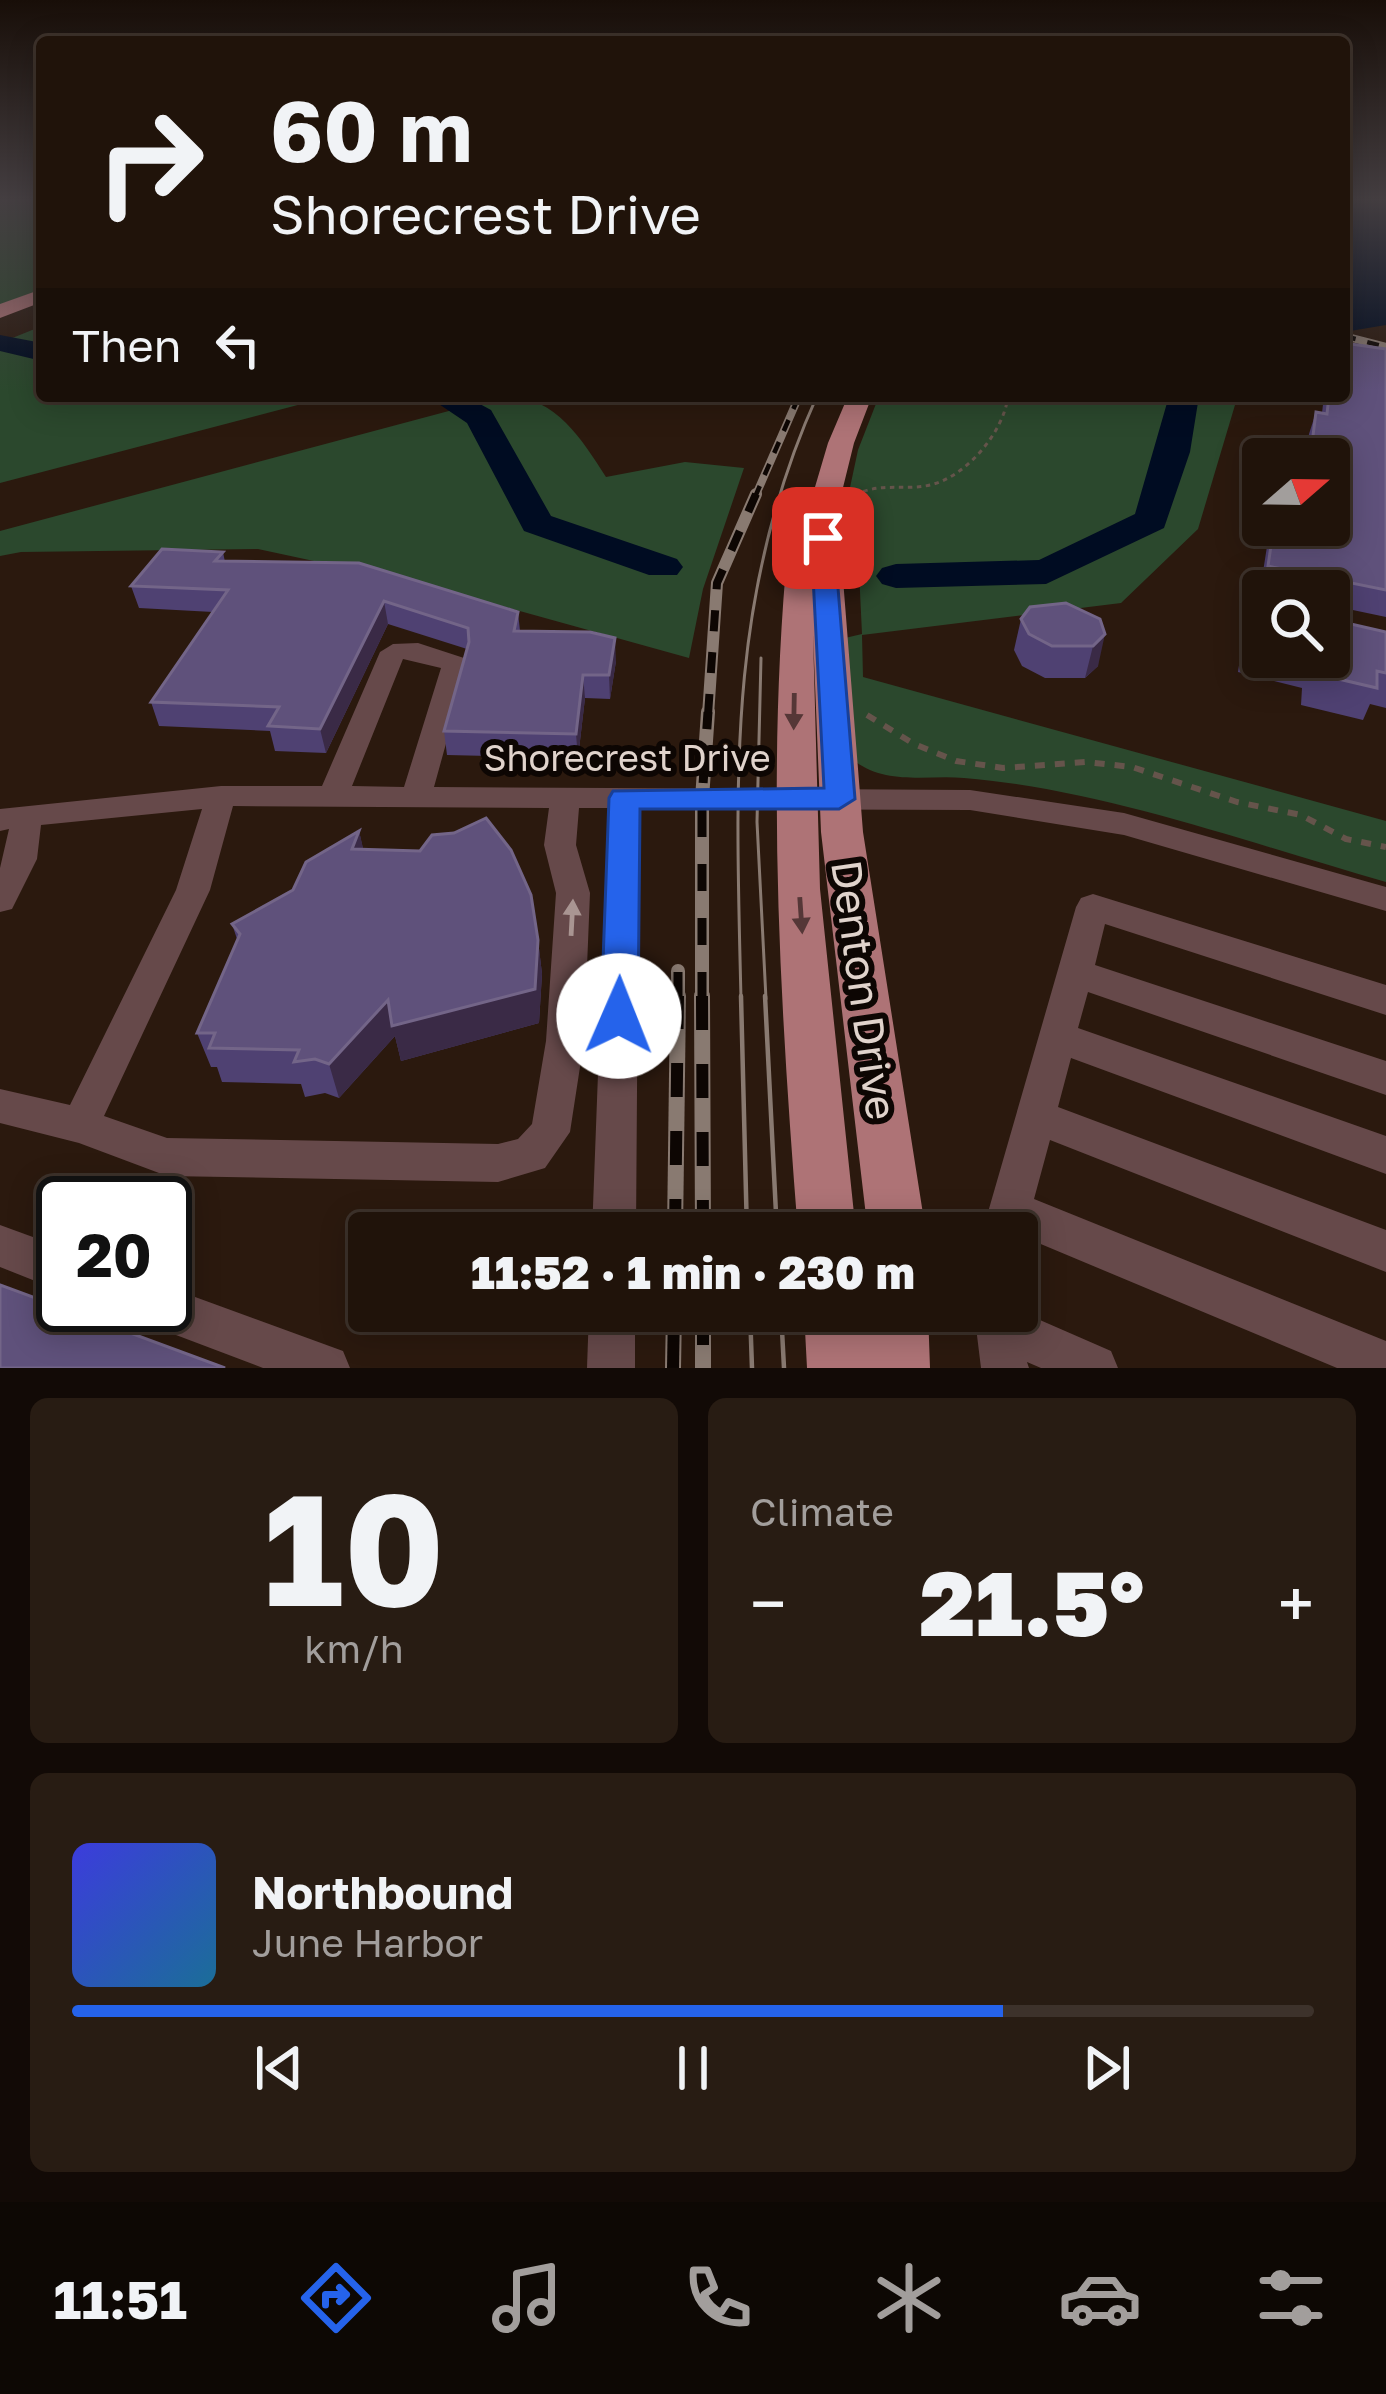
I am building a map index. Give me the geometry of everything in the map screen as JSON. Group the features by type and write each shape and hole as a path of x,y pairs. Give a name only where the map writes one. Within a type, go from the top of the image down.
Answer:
{"main road":[{"path":"6,322 36,303"},
{"name":"Denton Drive","path":"827,1212 813,624 825,541 816,535 839,497 859,402"},
{"name":"Denton Drive","path":"817,798 894,1212"},
{"path":"836,1332 839,1368"},
{"path":"898,1332 898,1368"}],"street":[{"path":"333,795 393,652 418,651 454,664 417,795"},
{"name":"Shorecrest Drive","path":"14,818 221,796 970,800 1076,813 1386,899"},
{"path":"80,1124 194,890 221,796"},
{"path":"0,1106 80,1124 167,1157 498,1163 530,1155 550,1132 565,1040 574,893 560,845 565,797"},
{"path":"614,1212 624,798"},
{"path":"0,900 21,859 14,818"},
{"path":"1010,1212 1094,907 1386,1000"},
{"path":"1075,973 1386,1078"},
{"path":"1058,1037 1386,1155"},
{"path":"1036,1117 1386,1251"},
{"path":"1038,1233 1386,1365"},
{"path":"0,1246 36,1260"},
{"path":"192,1319 326,1368"},
{"path":"610,1368 611,1332"},
{"path":"998,1334 1094,1368"}],"path":[{"path":"839,497 873,487 930,486 954,477 978,455 1008,402"},
{"path":"854,704 914,744 956,760 1003,768 1086,762 1132,767 1237,802 1300,814 1346,838 1386,847"}],"green space":[{"path":"0,264 36,264 36,291 0,305"},
{"path":"36,328 36,402 309,402 0,483 0,343"},
{"path":"483,402 535,402 552,411 576,434 606,477 685,462 744,468 703,589 689,658 430,586 258,549 0,556 0,531"},
{"path":"877,402 1239,402 1198,529 1121,603 862,635 863,677 1386,821 1386,882 1123,806 1016,784 881,774 856,762 845,638 862,634 857,528 842,525 858,450"}],"water":[{"path":"1350,264 1386,264 1386,325 1350,331"}],"building":[{"path":"1350,344 1386,349 1386,590 1350,583 1350,570 1268,566 1271,546 1350,546 1350,438 1313,438 1316,412 1327,414 1328,402 1350,402"},
{"path":"162,549 223,552 215,561 359,563 518,612 514,631 590,632 615,638 609,675 583,675 576,734 444,731 469,642 468,628 384,601 320,729 268,726 279,707 151,702 228,590 131,586"},
{"path":"1066,603 1100,619 1105,634 1093,646 1052,646 1029,634 1021,619 1030,607"},
{"path":"1350,624 1386,632 1386,673 1377,671 1377,688 1334,678 1350,678"},
{"path":"486,818 511,850 531,895 538,940 535,989 392,1026 388,1000 329,1064 315,1059 294,1062 299,1050 209,1048 215,1033 197,1033 240,934 232,924 293,890 306,862 359,831 352,849 420,851 432,835 454,833"},
{"path":"0,1285 36,1298 36,1332 127,1332 225,1368 0,1368"}],"waterway":[{"path":"0,343 36,351"},
{"path":"453,402 480,417 537,523 663,567"},
{"path":"896,576 1046,572 1151,520 1183,402"}],"tram line":[{"path":"741,999 739,767 752,618 787,471 815,402"},
{"path":"761,658 757,822 766,999"},
{"path":"741,996 746,1212"},
{"path":"765,996 776,1212"},
{"path":"751,1332 752,1368"},
{"path":"782,1332 784,1368"}],"railway":[{"path":"1350,338 1386,347"},
{"path":"755,497 796,402"},
{"path":"708,715 717,583 756,494"},
{"path":"702,996 702,799 708,712"},
{"path":"678,971 678,996"},
{"path":"675,1212 678,996"},
{"path":"702,996 703,1212"},
{"path":"673,1368 674,1332"},
{"path":"703,1332 703,1368"}],"route":[{"path":"619,1016 624,798 839,799 823,538"}]}
